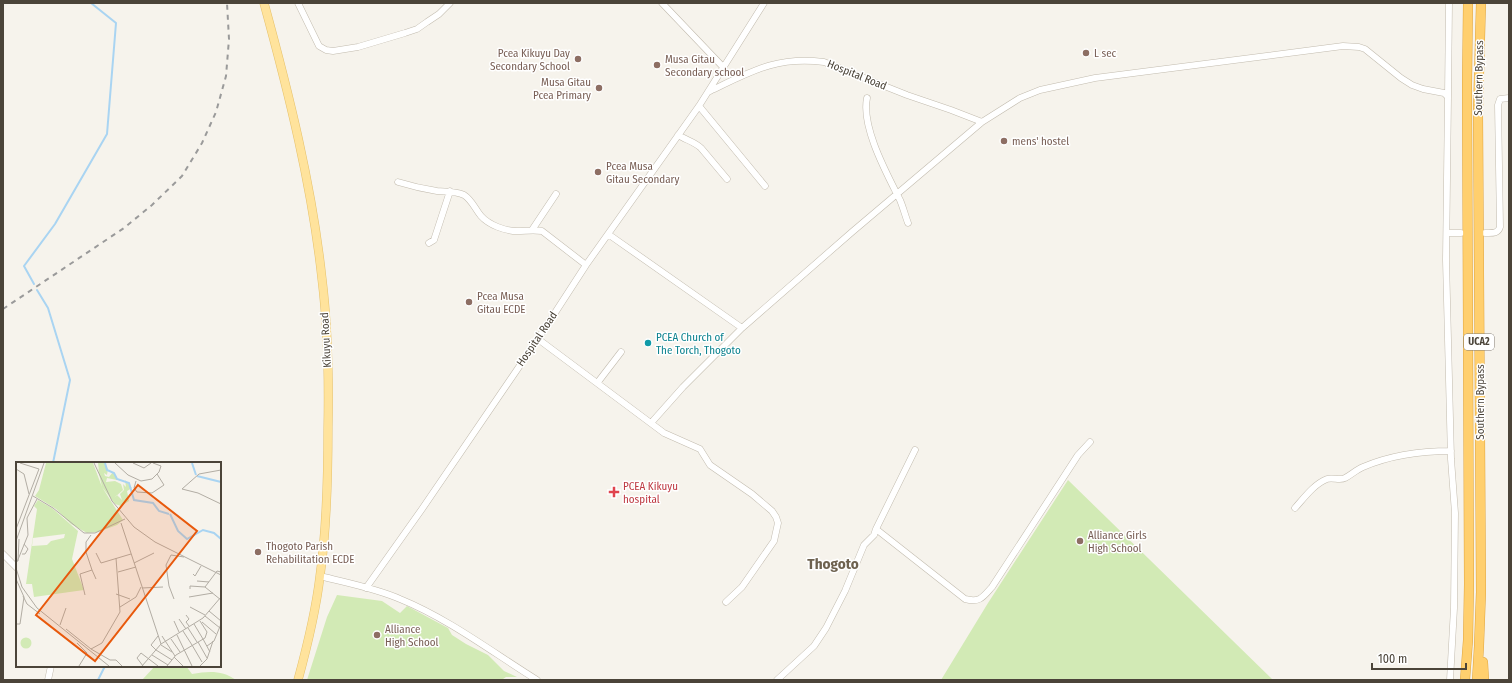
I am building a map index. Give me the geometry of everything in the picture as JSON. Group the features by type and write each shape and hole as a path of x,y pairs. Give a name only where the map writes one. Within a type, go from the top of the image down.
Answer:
{"highway":[{"name":"Southern Bypass","path":"1465,680 1468,640 1469,584 1468,3"},
{"name":"Southern Bypass","path":"1477,680 1481,592 1478,111 1481,3"},
{"path":"1480,631 1484,680"}],"main road":[{"name":"Kikuyu Road","path":"264,3 279,57 304,168 316,233 326,319 328,473 320,576 298,680"}],"street":[{"path":"298,3 319,46 326,50 333,51 358,48 417,29 439,14 450,3"},
{"path":"662,3 724,68"},
{"name":"Hospital Road","path":"366,588 538,339 586,264 709,91 764,3"},
{"path":"1449,3 1446,233 1451,451 1454,513 1454,608 1450,680"},
{"path":"651,423 683,387 742,328 982,122 1020,98 1040,90 1095,78 1343,46 1365,49 1412,85 1423,89 1444,93 1448,97"},
{"name":"Hospital Road","path":"709,91 757,69 774,63 813,60 824,62 907,95 982,122"},
{"path":"867,98 865,105 866,115 876,150 897,194 908,223"},
{"path":"1486,233 1495,233 1500,227 1498,105 1500,99 1509,98"},
{"path":"698,106 765,186"},
{"path":"678,135 701,148 727,179"},
{"path":"398,182 436,191 450,191 465,196 469,199 476,211 488,222 508,230 542,231 586,264"},
{"path":"429,243 434,240 450,191"},
{"path":"532,230 556,194"},
{"path":"1446,233 1461,233"},
{"path":"608,234 742,328"},
{"path":"538,339 598,382 651,423 675,438 700,449 710,465 752,494 772,511 778,523 774,540 742,588 726,602"},
{"path":"598,382 621,352"},
{"path":"876,529 965,599 973,601 980,600 992,587 1078,456 1090,442"},
{"path":"777,680 814,646 826,628 845,591 864,545 874,534 915,450"},
{"path":"1294,508 1320,482 1328,478 1344,478 1363,467 1397,455 1420,452 1451,451"},
{"path":"3,554 16,567"},
{"path":"320,576 400,599 466,634 537,680"},
{"path":"48,680 51,667"}],"green space":[{"name":"Alliance Girls High School","path":"1068,480 1273,680 941,680 988,603"},
{"name":"Alliance High School","path":"337,595 382,601 400,613 407,606 448,628 452,635 488,655 504,671 517,677 506,677 503,680 307,680 327,617"},
{"path":"154,667 187,667 192,674 215,672 226,674 236,680 142,680"}],"waterway":[{"path":"34,284 24,266 55,224 107,134 116,23 91,3"},
{"path":"37,290 48,308 70,380 53,462"},
{"path":"98,680 104,667"}],"railway":[{"path":"3,309 124,228 152,205 182,176 202,143 216,112 226,76 229,39 227,3"}],"place":[{"name":"L sec","path":"1086,53"},
{"name":"Pcea Kikuyu Day Secondary School","path":"578,59"},
{"name":"Musa Gitau Secondary school","path":"657,65"},
{"name":"Musa Gitau Pcea Primary","path":"599,88"},
{"name":"mens' hostel","path":"1004,141"},
{"name":"Pcea Musa Gitau Secondary","path":"598,172"},
{"name":"Pcea Musa Gitau ECDE","path":"469,302"},
{"name":"PCEA Church of The Torch, Thogoto","path":"648,343"},
{"name":"PCEA Kikuyu hospital","path":"614,492"},
{"name":"Alliance Girls High School","path":"1080,541"},
{"name":"Thogoto Parish Rehabilitation ECDE","path":"258,552"},
{"name":"Alliance High School","path":"377,635"}],"district":[{"name":"Thogoto","path":"833,564"}]}
